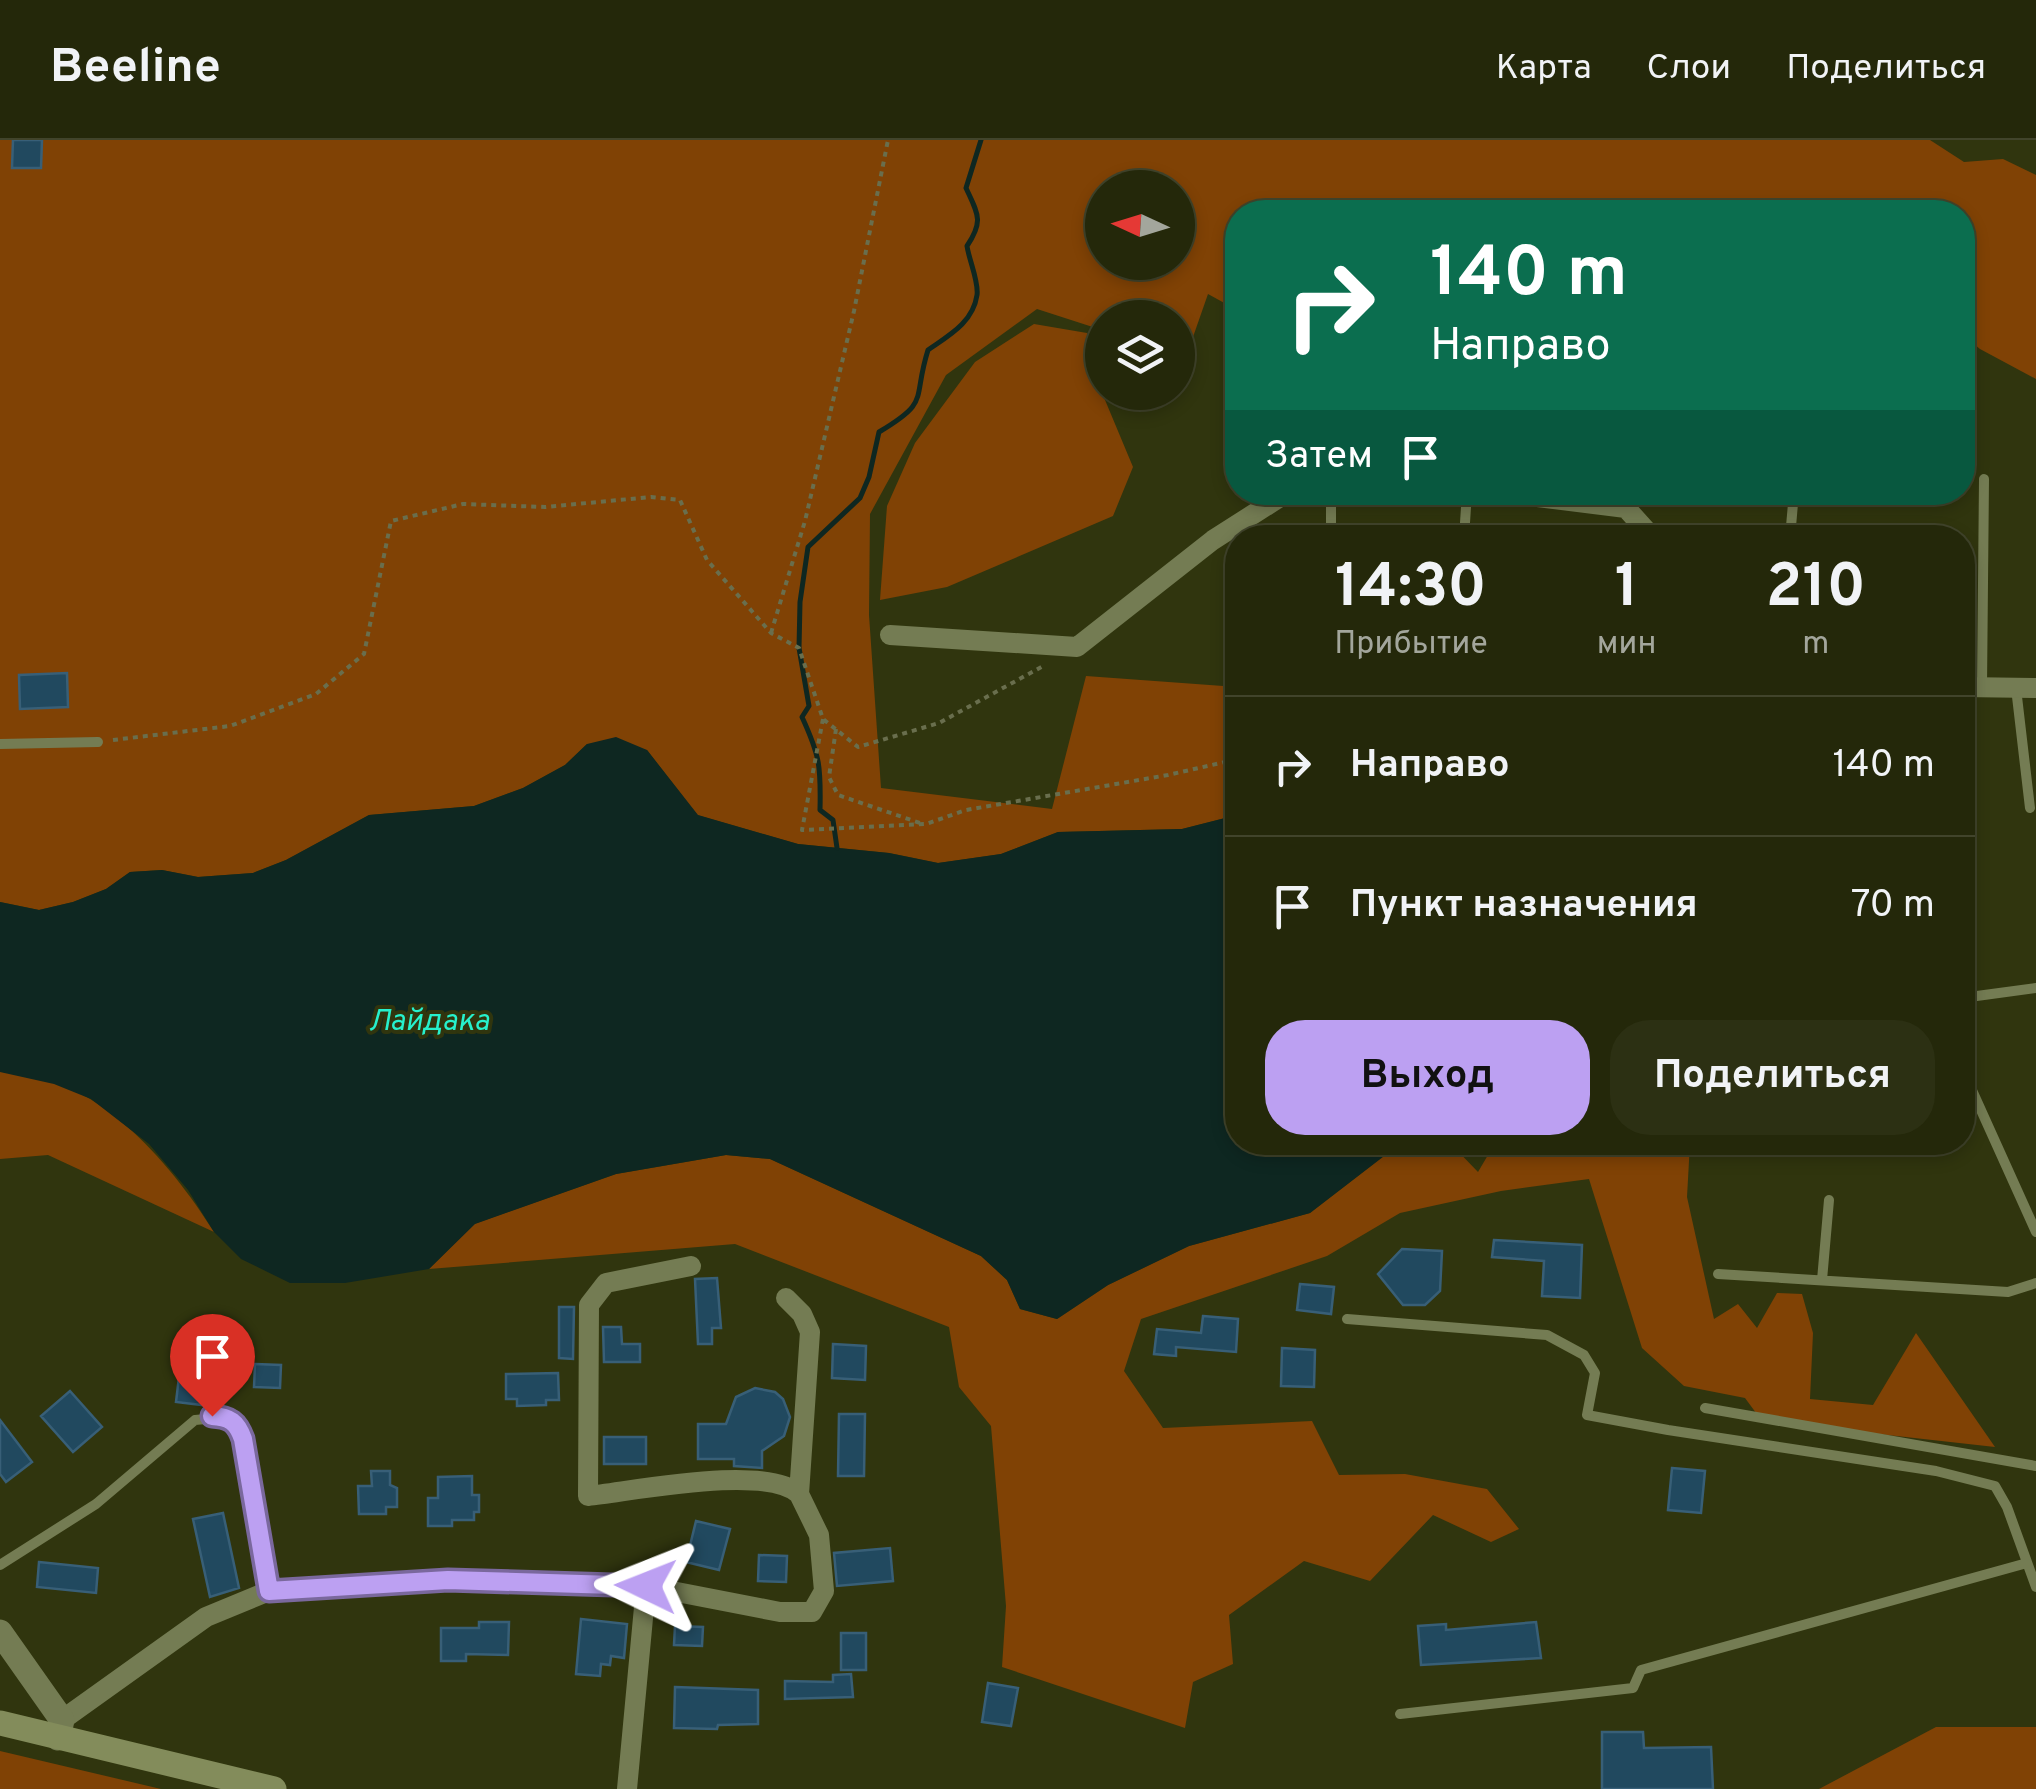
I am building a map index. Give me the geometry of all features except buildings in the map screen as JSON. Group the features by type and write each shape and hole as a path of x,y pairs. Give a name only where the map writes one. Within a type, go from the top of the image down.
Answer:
{"main road":[{"path":"0,1723 60,1729 274,1789"}],"street":[{"path":"1237,525 1268,505"},
{"path":"1606,505 1626,508 1641,525"},
{"path":"890,636 1077,646 1225,533"},
{"path":"1975,687 2026,688"},
{"path":"0,1632 60,1729 206,1617 269,1591 448,1580 646,1586 780,1612 812,1612 824,1591 819,1535 799,1494 789,1486 740,1478 588,1496 588,1305 606,1283 691,1266"},
{"path":"786,1298 802,1314 810,1332 799,1494"},
{"path":"627,1789 646,1586"}],"lane":[{"path":"1975,635 1984,480"},
{"path":"2026,688 2030,808"},
{"path":"0,744 98,742"},
{"path":"1975,996 2036,988"},
{"path":"1975,1097 2036,1232"},
{"path":"1822,1280 1829,1200"},
{"path":"1718,1274 2008,1292 2036,1283"},
{"path":"1347,1320 1547,1335 1584,1354 1596,1373 1588,1415 1936,1471 1995,1486 2007,1507 2036,1588"},
{"path":"1705,1408 2036,1466"},
{"path":"0,1565 96,1504 195,1420 226,1417 238,1426 243,1439 269,1591"},
{"path":"1400,1714 1633,1688 1641,1670 2027,1564"}],"path":[{"path":"771,633 805,520 854,311 888,140"},
{"path":"98,742 230,726 316,694 364,654 391,520 463,504 546,507 651,497 680,500 706,560 771,633 799,648 823,719 802,830 926,824 966,810 1225,762"},
{"path":"823,719 858,747 939,723 1077,646"},
{"path":"836,729 830,776 838,795 926,824"}],"shaded area":[{"path":"0,140 1930,140 1964,162 2003,159 2036,175 2036,379 1975,345 1975,200 1225,200 1225,303 1208,294 1195,331 1195,300 1085,300 1085,325 1037,309 946,375 870,514 869,615 881,788 1052,809 1086,676 1225,686 1225,818 1182,829 1058,832 1001,854 938,863 889,853 798,844 697,815 647,750 587,744 565,765 523,788 474,806 369,815 286,860 253,873 198,877 162,870 130,872 106,889 39,910 0,902"},
{"path":"1034,324 1085,333 1085,410 1109,410 1133,467 1113,516 947,587 880,600 887,506 915,443 975,362"},
{"path":"0,1072 34,1076 66,1086 97,1103 151,1149 214,1232 48,1155 0,1159"},
{"path":"726,1155 770,1159 981,1256 1007,1280 1020,1309 1057,1319 1108,1285 1189,1246 1310,1213 1384,1156 1462,1155 1478,1172 1488,1155 1689,1155 1687,1197 1714,1319 1738,1304 1757,1328 1777,1293 1802,1294 1813,1333 1810,1399 1873,1405 1916,1333 1995,1447 1762,1421 1745,1398 1684,1386 1642,1348 1589,1179 1501,1191 1400,1213 1327,1256 1141,1319 1124,1371 1163,1428 1312,1421 1339,1475 1405,1474 1487,1489 1519,1529 1491,1542 1433,1515 1370,1581 1304,1561 1229,1615 1233,1664 1193,1682 1185,1728 1002,1667 1006,1606 991,1426 959,1387 949,1327 735,1244 429,1269 474,1224 616,1174"},
{"path":"1936,1727 2036,1727 2036,1789 1819,1789"},
{"path":"0,1751 161,1789 0,1789"}],"water":[{"name":"Лайдака","path":"616,737 647,750 698,815 798,844 889,853 938,863 1001,854 1058,832 1182,829 1225,818 1225,1155 1387,1155 1310,1213 1189,1246 1108,1285 1057,1319 1020,1309 1007,1280 981,1256 770,1159 726,1155 616,1174 475,1224 429,1269 345,1283 290,1283 241,1259 214,1232 188,1190 149,1144 91,1099 54,1084 0,1072 0,902 39,910 106,889 130,872 162,870 198,877 253,873 286,860 369,815 474,806 523,788 565,765 587,744"}],"waterway":[{"path":"837,848 833,820 820,810 818,762 802,717 809,706 799,648 800,602 808,547 860,498 879,432 913,406 928,350 958,328 975,305 977,284 967,246 976,230 977,217 966,188 981,140"}],"route":[{"path":"212,1416 226,1417 238,1426 243,1439 269,1591 448,1580 646,1586"}]}
